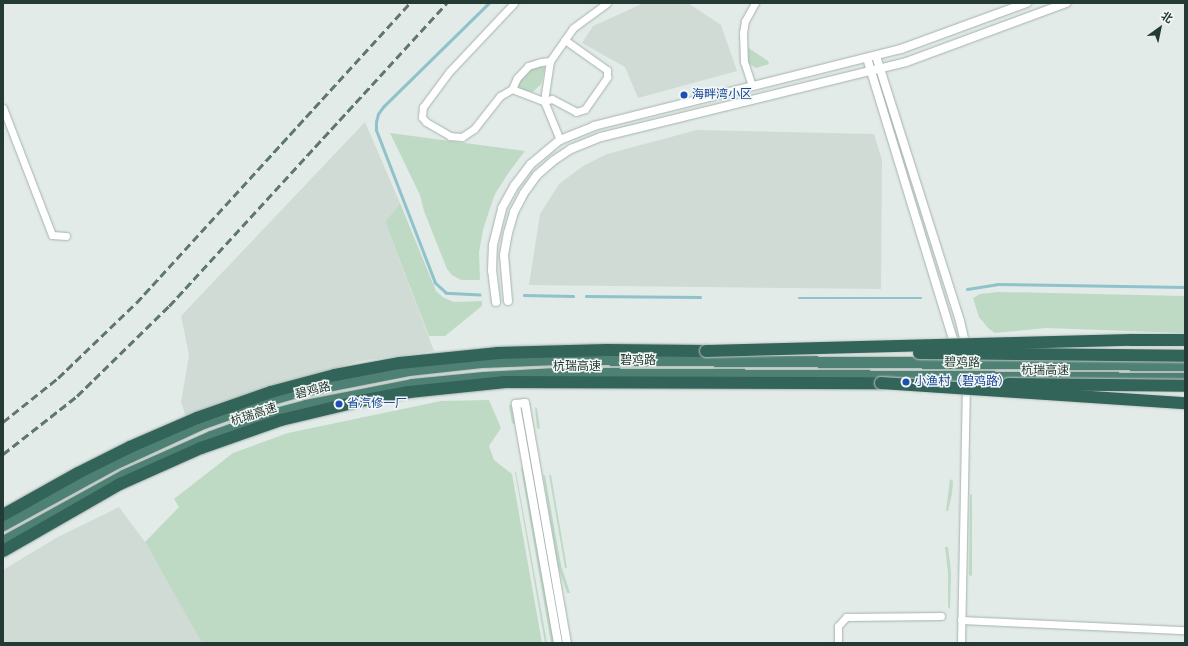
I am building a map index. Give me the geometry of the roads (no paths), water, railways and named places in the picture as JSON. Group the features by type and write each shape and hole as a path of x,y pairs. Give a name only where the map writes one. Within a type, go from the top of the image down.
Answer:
{"highway":[{"path":"706,351 1132,340 1185,340"},
{"name":"杭瑞高速","path":"3,515 130,447 197,418 271,392 335,375 400,363 498,353 599,350 1185,356"},
{"name":"碧鸡路","path":"3,525 114,464 203,423 266,401 372,376 444,365 518,360 1185,366"},
{"name":"碧鸡路","path":"3,542 123,475 211,436 272,414 376,390 448,380 557,373 1185,378"},
{"name":"杭瑞高速","path":"3,551 120,484 201,448 281,420 360,401 409,392 505,382 881,383 1185,386"},
{"path":"881,383 1185,403"}],"street":[{"path":"514,3 443,79 423,107 422,117 426,122 450,136 462,137 474,129 500,96 512,89 517,78 528,66 550,61"},
{"path":"560,140 544,101 550,61 565,40 581,22 607,3"},
{"path":"752,86 744,62 743,33 746,21 755,3"},
{"path":"1027,3 901,49 594,126 560,140 540,155 526,169 502,208 493,245 492,271 496,302 508,301 504,255 512,217 531,184 545,168 561,154 580,144 601,137 871,72 906,62 1066,3"},
{"path":"512,89 544,101 552,99 570,110 581,111 588,106 607,77 607,70 604,66 565,40"},
{"path":"876,56 960,321 964,339 958,363"},
{"path":"867,58 953,339 958,363"},
{"path":"3,108 52,235 66,236"},
{"path":"961,643 967,376"},
{"path":"558,643 516,404 525,404 567,643"},
{"path":"838,643 838,626 846,617 940,616"},
{"path":"961,620 1185,630"}],"waterway":[{"path":"480,295 446,293 435,283 376,130 376,122 378,114 383,107 489,3"},
{"path":"967,289 997,284 1185,287"},
{"path":"524,295 573,296"},
{"path":"586,296 700,297"},
{"path":"799,298 921,298"}],"railway":[{"path":"3,422 58,378 136,303 410,3"},
{"path":"3,454 77,396 169,306 447,3"}],"place":[{"name":"海畔湾小区","path":"684,95"},
{"name":"小渔村（碧鸡路）","path":"906,382"},
{"name":"省汽修一厂","path":"339,404"}]}
